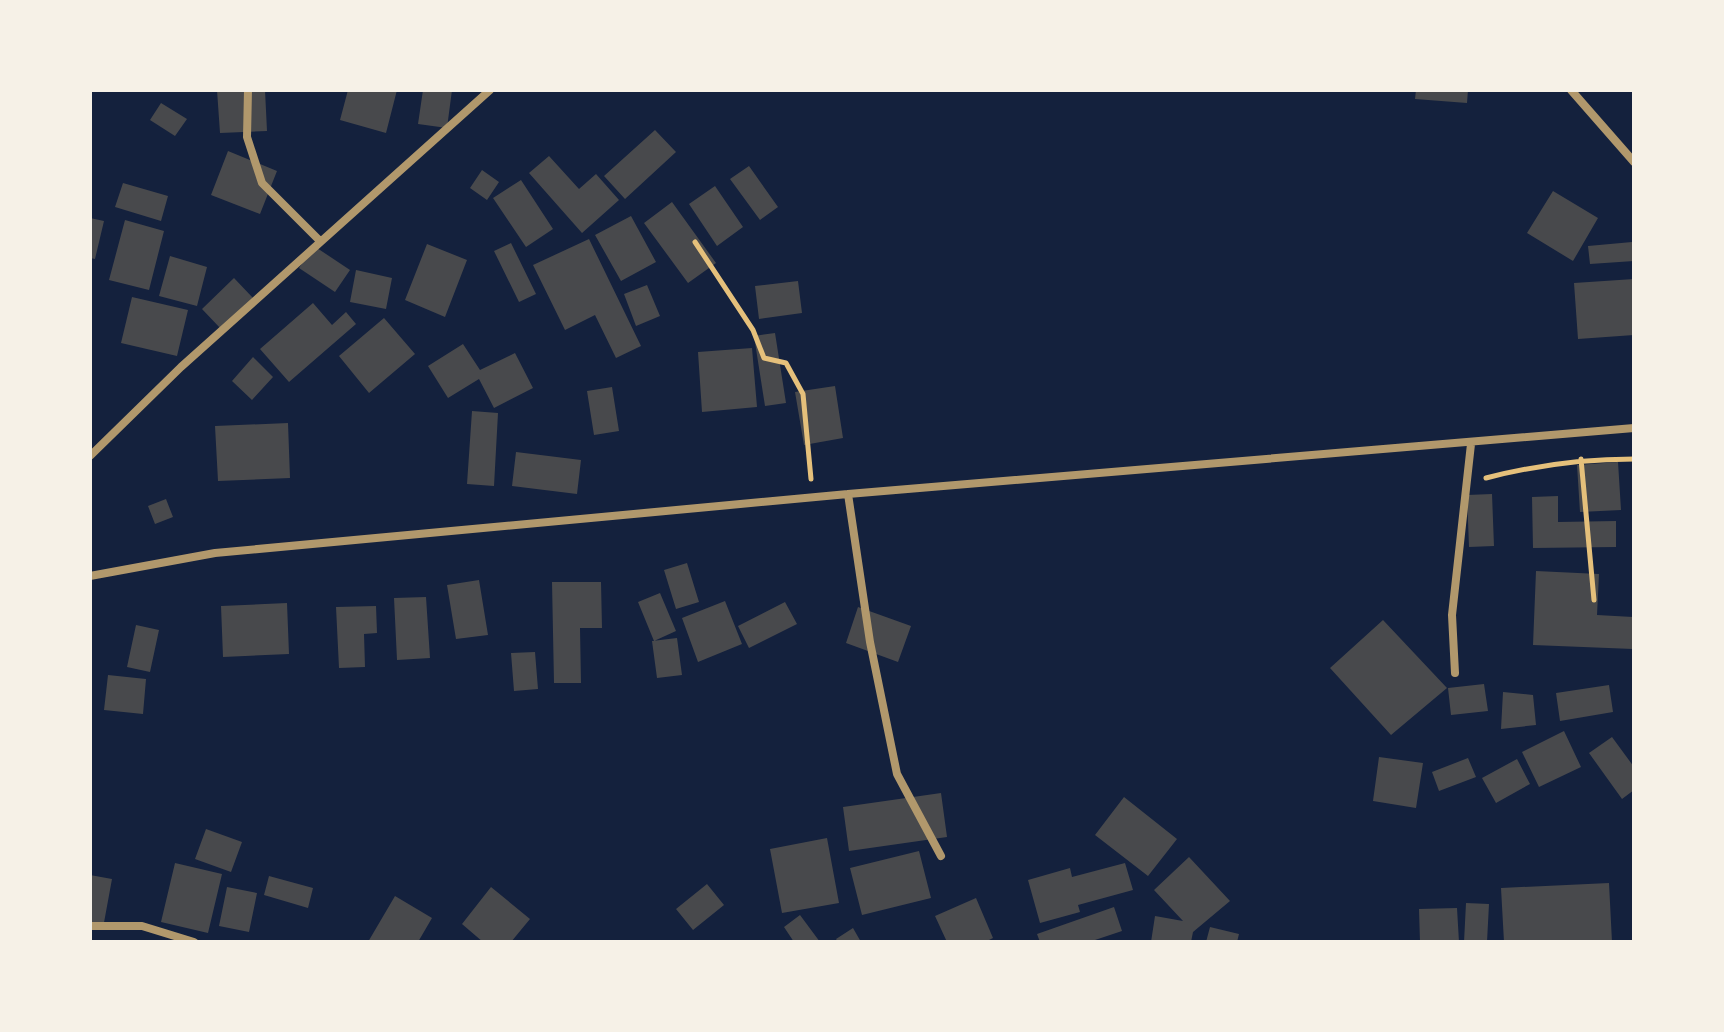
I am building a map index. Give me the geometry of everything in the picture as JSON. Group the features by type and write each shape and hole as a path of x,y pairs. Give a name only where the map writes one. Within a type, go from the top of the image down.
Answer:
{"street":[{"path":"248,90 247,137 262,183 320,241"},
{"path":"90,456 320,241 490,90"},
{"path":"1571,90 1634,162"},
{"path":"90,576 215,553 812,497 1634,428"},
{"path":"1455,673 1452,615 1471,444"},
{"path":"848,494 870,642 897,774 941,856"},
{"path":"90,926 142,926 194,942"}],"path":[{"path":"695,242 753,330 764,358 786,363 803,394 812,497"},
{"path":"1466,483 1535,465 1581,459 1634,459"},
{"path":"1581,459 1594,600"}],"building":[{"path":"217,90 265,90 267,131 220,133"},
{"path":"348,90 397,90 386,133 340,120"},
{"path":"423,90 452,90 447,128 418,124"},
{"path":"1416,90 1468,90 1467,103 1415,99"},
{"path":"161,103 187,119 175,136 150,120"},
{"path":"655,130 676,152 625,199 604,176"},
{"path":"228,151 277,171 260,214 211,195"},
{"path":"549,156 579,189 596,174 619,200 582,233 529,173"},
{"path":"749,166 778,207 760,220 730,179"},
{"path":"482,170 499,182 487,200 470,188"},
{"path":"521,180 553,229 526,247 493,198"},
{"path":"123,183 168,196 161,221 115,207"},
{"path":"715,186 743,227 717,246 689,204"},
{"path":"1553,191 1598,218 1573,261 1527,233"},
{"path":"672,202 716,263 688,283 644,223"},
{"path":"631,216 656,262 621,281 595,235"},
{"path":"90,218 104,221 95,259 90,258"},
{"path":"125,220 164,231 149,290 109,280"},
{"path":"589,239 641,346 616,358 595,315 565,330 533,265"},
{"path":"1632,242 1634,261 1590,264 1588,246"},
{"path":"511,243 536,294 519,302 494,251"},
{"path":"427,244 467,260 445,317 405,300"},
{"path":"314,246 350,270 335,292 299,268"},
{"path":"170,256 207,267 197,306 159,296"},
{"path":"356,270 392,278 386,309 350,302"},
{"path":"234,278 253,298 221,329 202,309"},
{"path":"1634,279 1634,335 1578,339 1574,283"},
{"path":"798,281 802,313 759,319 755,286"},
{"path":"647,285 660,316 636,326 624,294"},
{"path":"132,297 188,310 177,356 121,343"},
{"path":"313,303 332,325 346,312 356,324 289,382 260,349"},
{"path":"384,318 415,354 369,393 339,356"},
{"path":"775,333 786,403 765,406 754,336"},
{"path":"463,344 480,370 515,353 533,388 494,408 479,379 448,398 428,366"},
{"path":"752,348 757,407 702,412 698,352"},
{"path":"253,357 273,377 252,400 232,381"},
{"path":"835,386 843,438 804,445 795,392"},
{"path":"612,387 619,431 594,435 587,391"},
{"path":"472,411 498,413 494,486 467,484"},
{"path":"288,423 290,478 218,481 215,426"},
{"path":"516,452 581,460 577,494 512,486"},
{"path":"1618,462 1621,510 1580,512 1577,465"},
{"path":"1492,494 1494,546 1469,547 1467,495"},
{"path":"1558,496 1558,522 1616,521 1616,547 1533,548 1532,497"},
{"path":"166,499 173,517 155,524 148,506"},
{"path":"687,563 699,602 676,609 664,570"},
{"path":"1536,571 1599,574 1597,615 1633,617 1633,649 1533,645"},
{"path":"479,580 488,635 456,639 447,585"},
{"path":"552,582 601,582 602,628 580,628 581,683 554,683"},
{"path":"660,593 676,631 654,641 638,602"},
{"path":"426,597 430,658 397,660 394,598"},
{"path":"725,601 742,644 698,662 682,618"},
{"path":"785,602 797,624 749,648 738,626"},
{"path":"287,603 289,654 223,657 221,606"},
{"path":"376,606 377,633 364,634 365,667 339,668 336,607"},
{"path":"858,607 911,626 898,662 846,643"},
{"path":"1383,620 1447,688 1391,735 1330,668"},
{"path":"136,625 159,630 150,672 127,667"},
{"path":"677,638 682,675 657,678 652,641"},
{"path":"535,652 538,689 514,691 511,653"},
{"path":"108,675 146,679 143,714 104,710"},
{"path":"1484,684 1488,711 1451,715 1448,688"},
{"path":"1609,685 1613,712 1560,721 1556,693"},
{"path":"1503,692 1533,695 1536,725 1501,729"},
{"path":"1564,731 1581,767 1539,787 1522,752"},
{"path":"1612,737 1634,767 1634,790 1622,799 1589,753"},
{"path":"1379,757 1423,763 1416,808 1373,801"},
{"path":"1468,758 1476,777 1439,791 1432,772"},
{"path":"1517,759 1530,784 1496,803 1482,778"},
{"path":"941,793 947,837 849,851 843,807"},
{"path":"1124,797 1177,839 1148,876 1095,835"},
{"path":"206,829 242,842 231,872 195,859"},
{"path":"827,838 839,903 782,913 770,849"},
{"path":"919,851 931,898 862,915 850,868"},
{"path":"1189,857 1230,901 1193,932 1191,942 1151,942 1155,916 1183,921 1154,890"},
{"path":"175,863 222,874 208,933 161,922"},
{"path":"1125,863 1133,890 1078,905 1080,912 1040,923 1028,880 1070,868 1072,877"},
{"path":"90,875 112,879 103,928 90,925"},
{"path":"269,876 313,888 308,908 264,895"},
{"path":"1609,883 1612,942 1504,942 1501,888"},
{"path":"707,884 724,905 693,930 676,909"},
{"path":"227,887 257,893 249,932 219,926"},
{"path":"491,887 530,919 511,942 483,942 462,924"},
{"path":"395,896 432,918 418,942 368,942"},
{"path":"976,898 993,938 985,942 947,942 935,916"},
{"path":"1466,903 1489,904 1487,942 1464,942"},
{"path":"1114,907 1122,931 1089,942 1040,942 1037,934"},
{"path":"1457,908 1459,942 1420,942 1419,909"},
{"path":"800,915 820,942 794,942 784,927"},
{"path":"1210,927 1239,934 1237,942 1206,942"},
{"path":"853,928 861,942 838,942 836,939"}]}
